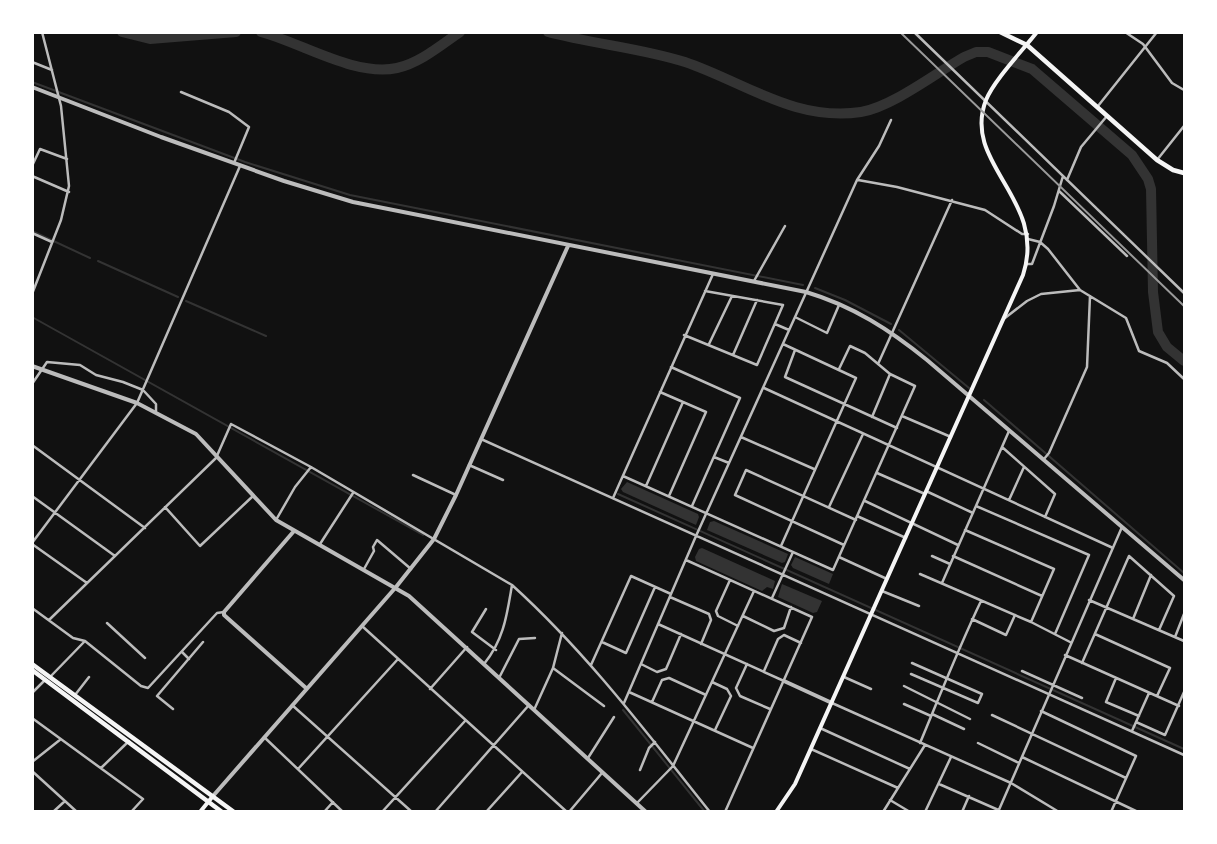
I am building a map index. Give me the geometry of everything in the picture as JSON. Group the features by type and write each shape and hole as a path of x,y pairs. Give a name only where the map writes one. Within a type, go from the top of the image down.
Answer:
{"main road":[{"path":"1000,32 1026,47 1097,108 1106,118 1157,160 1173,170 1184,173"},
{"path":"776,812 795,784 1005,318 1027,264 1028,234 1022,214 986,147 982,125 985,102 1037,32"},
{"path":"32,664 128,741 222,812"},
{"path":"32,670 75,695 234,812"},
{"path":"200,812 213,796"}],"street":[{"path":"32,294 69,192 67,159 58,97 42,32"},
{"path":"914,32 1184,293"},
{"path":"1125,32 1146,47 1172,83 1184,90"},
{"path":"1097,108 1157,32"},
{"path":"32,62 52,70"},
{"path":"32,87 114,120 234,163 353,202 568,246 754,281 806,292 840,304 892,332 970,396 1184,580"},
{"path":"181,92 229,112 249,127 234,163"},
{"path":"1066,180 1081,147 1106,118"},
{"path":"624,703 696,536 857,180 879,146 890,120"},
{"path":"1157,160 1184,126"},
{"path":"32,166 40,149 67,159"},
{"path":"87,583 32,544 137,403 240,165"},
{"path":"32,176 69,192"},
{"path":"1027,264 1032,264 1063,176"},
{"path":"857,180 897,187 984,210 1022,234 1028,234"},
{"path":"1059,191 1127,256"},
{"path":"878,364 952,200"},
{"path":"754,281 785,226"},
{"path":"32,233 52,242"},
{"path":"1028,240 1040,242 1080,290 1126,318 1139,351 1167,363 1184,379"},
{"path":"213,796 291,704 396,587 434,539 456,495 568,246"},
{"path":"613,498 713,273"},
{"path":"1005,318 1041,294 1080,290"},
{"path":"684,335 757,365 783,305 705,291"},
{"path":"709,345 732,296"},
{"path":"1044,459 1049,453 1087,367 1090,296"},
{"path":"733,355 757,300"},
{"path":"795,317 827,333 840,304"},
{"path":"775,324 789,330"},
{"path":"781,546 802,495 856,378 783,344"},
{"path":"623,476 833,570 916,386 890,374 865,353 850,346 839,369"},
{"path":"795,350 785,377 897,428"},
{"path":"32,384 47,362 80,365 96,375 123,382 143,390 156,404 156,411"},
{"path":"32,366 137,403 156,411 196,434 216,458 276,520 363,571 396,587 440,622 646,812"},
{"path":"671,367 740,398 692,506"},
{"path":"872,417 890,374"},
{"path":"763,388 1113,548"},
{"path":"660,392 706,412 669,496"},
{"path":"646,486 683,402"},
{"path":"902,416 951,438"},
{"path":"49,620 216,458 231,424 312,467 353,493 512,585 592,664 710,812"},
{"path":"942,583 1010,430"},
{"path":"830,507 863,434"},
{"path":"741,437 814,470"},
{"path":"481,439 1184,755"},
{"path":"32,445 145,528"},
{"path":"1002,447 1055,494 1045,517"},
{"path":"714,457 729,463"},
{"path":"469,465 503,480"},
{"path":"276,520 295,488 312,467"},
{"path":"1009,500 1024,467"},
{"path":"844,544 734,495 746,470 906,538"},
{"path":"878,473 973,513"},
{"path":"413,475 456,495"},
{"path":"319,546 353,493"},
{"path":"32,496 115,556"},
{"path":"165,507 200,546 253,496"},
{"path":"865,500 958,545"},
{"path":"976,506 1089,555 1055,634"},
{"path":"998,810 1122,526"},
{"path":"965,530 1054,570 1031,622"},
{"path":"32,608 73,638 85,641 141,686 148,688 217,613 224,612 294,531"},
{"path":"363,571 374,551 372,547 377,540 411,569"},
{"path":"772,598 793,552"},
{"path":"932,556 950,564"},
{"path":"953,556 1042,596"},
{"path":"1082,663 1129,556 1174,596 1159,630"},
{"path":"839,557 887,579"},
{"path":"686,560 812,617 725,812"},
{"path":"920,574 1031,622 1070,642"},
{"path":"592,664 631,576 709,614 711,620 701,644"},
{"path":"1133,619 1151,576"},
{"path":"730,580 716,611 718,616 738,626"},
{"path":"484,664 496,650 502,634 512,585"},
{"path":"602,642 626,653 656,587"},
{"path":"637,804 674,766 754,591"},
{"path":"882,591 919,606"},
{"path":"920,743 948,680 957,652 981,600"},
{"path":"1089,600 1184,641"},
{"path":"742,616 774,632 784,628 791,607"},
{"path":"486,609 472,632 496,650"},
{"path":"224,612 224,615 306,688"},
{"path":"1175,637 1184,614"},
{"path":"972,619 1006,635 1015,615"},
{"path":"107,623 145,658"},
{"path":"1180,623 1184,625"},
{"path":"658,624 1011,783 1059,812"},
{"path":"361,626 568,812 602,772"},
{"path":"534,710 553,668 562,633"},
{"path":"641,664 657,672 666,668 681,634"},
{"path":"1095,634 1170,668 1157,696"},
{"path":"764,672 778,639 784,635 800,643"},
{"path":"500,678 519,639 535,638"},
{"path":"32,693 85,641"},
{"path":"173,709 158,696 203,642"},
{"path":"430,689 467,648"},
{"path":"182,652 189,659"},
{"path":"1065,655 1178,706"},
{"path":"298,769 398,659"},
{"path":"911,674 978,703 982,694 912,663"},
{"path":"748,664 736,688 740,696 771,709"},
{"path":"553,668 604,706"},
{"path":"1022,671 1082,698"},
{"path":"75,695 88,677"},
{"path":"844,677 871,690"},
{"path":"652,702 662,680 668,678 706,695"},
{"path":"1116,678 1106,702 1139,716"},
{"path":"712,682 727,688 731,696 715,730"},
{"path":"904,686 970,718"},
{"path":"629,692 754,748"},
{"path":"1132,731 1149,692"},
{"path":"1136,722 1165,735 1184,692"},
{"path":"291,704 412,812"},
{"path":"904,704 964,729"},
{"path":"435,812 529,705"},
{"path":"1041,711 1136,756 1111,812"},
{"path":"992,716 1126,778"},
{"path":"587,759 614,717"},
{"path":"32,718 143,799 131,812"},
{"path":"382,812 465,720"},
{"path":"820,728 910,769"},
{"path":"263,736 343,812"},
{"path":"32,762 61,739"},
{"path":"101,768 128,741"},
{"path":"640,770 648,748 655,742"},
{"path":"978,743 1019,764"},
{"path":"883,812 925,745"},
{"path":"811,749 898,788"},
{"path":"926,812 952,757"},
{"path":"1022,757 1138,812"},
{"path":"32,772 77,812"},
{"path":"486,812 522,772"},
{"path":"939,784 1003,812"},
{"path":"962,812 969,796"},
{"path":"53,812 65,800"},
{"path":"890,800 910,812"},
{"path":"324,812 333,802"},
{"path":"489,808 493,812"}],"shaded area":[{"path":"627,482 698,514 699,517 696,525 623,492 621,489"},
{"path":"714,521 788,554 785,562 782,563 707,530 710,522"},
{"path":"702,548 775,581 773,589 767,587 762,591 696,561 695,557 699,549"},
{"path":"795,557 833,574 829,584 793,568 791,565"},
{"path":"782,584 822,601 817,612 813,613 778,597"}],"waterway":[{"path":"122,32 150,39 236,32"},
{"path":"261,32 329,58 364,68 381,69 406,66 430,53 460,32"},
{"path":"548,32 668,57 707,70 792,106 837,114 861,112 886,104 914,89 964,57 976,52 988,52 1032,69 1132,155 1148,179 1151,189 1153,292 1158,332 1167,347 1184,361"},
{"path":"32,82 245,162 350,195 803,285"},
{"path":"32,231 90,258"},
{"path":"98,261 178,297"},
{"path":"815,288 845,300 891,324"},
{"path":"186,301 266,336"},
{"path":"32,317 423,535"},
{"path":"899,330 969,388"},
{"path":"984,400 1184,573"},
{"path":"618,494 1184,749"},
{"path":"623,710 705,812"}],"railway":[{"path":"900,32 1184,306"}]}
